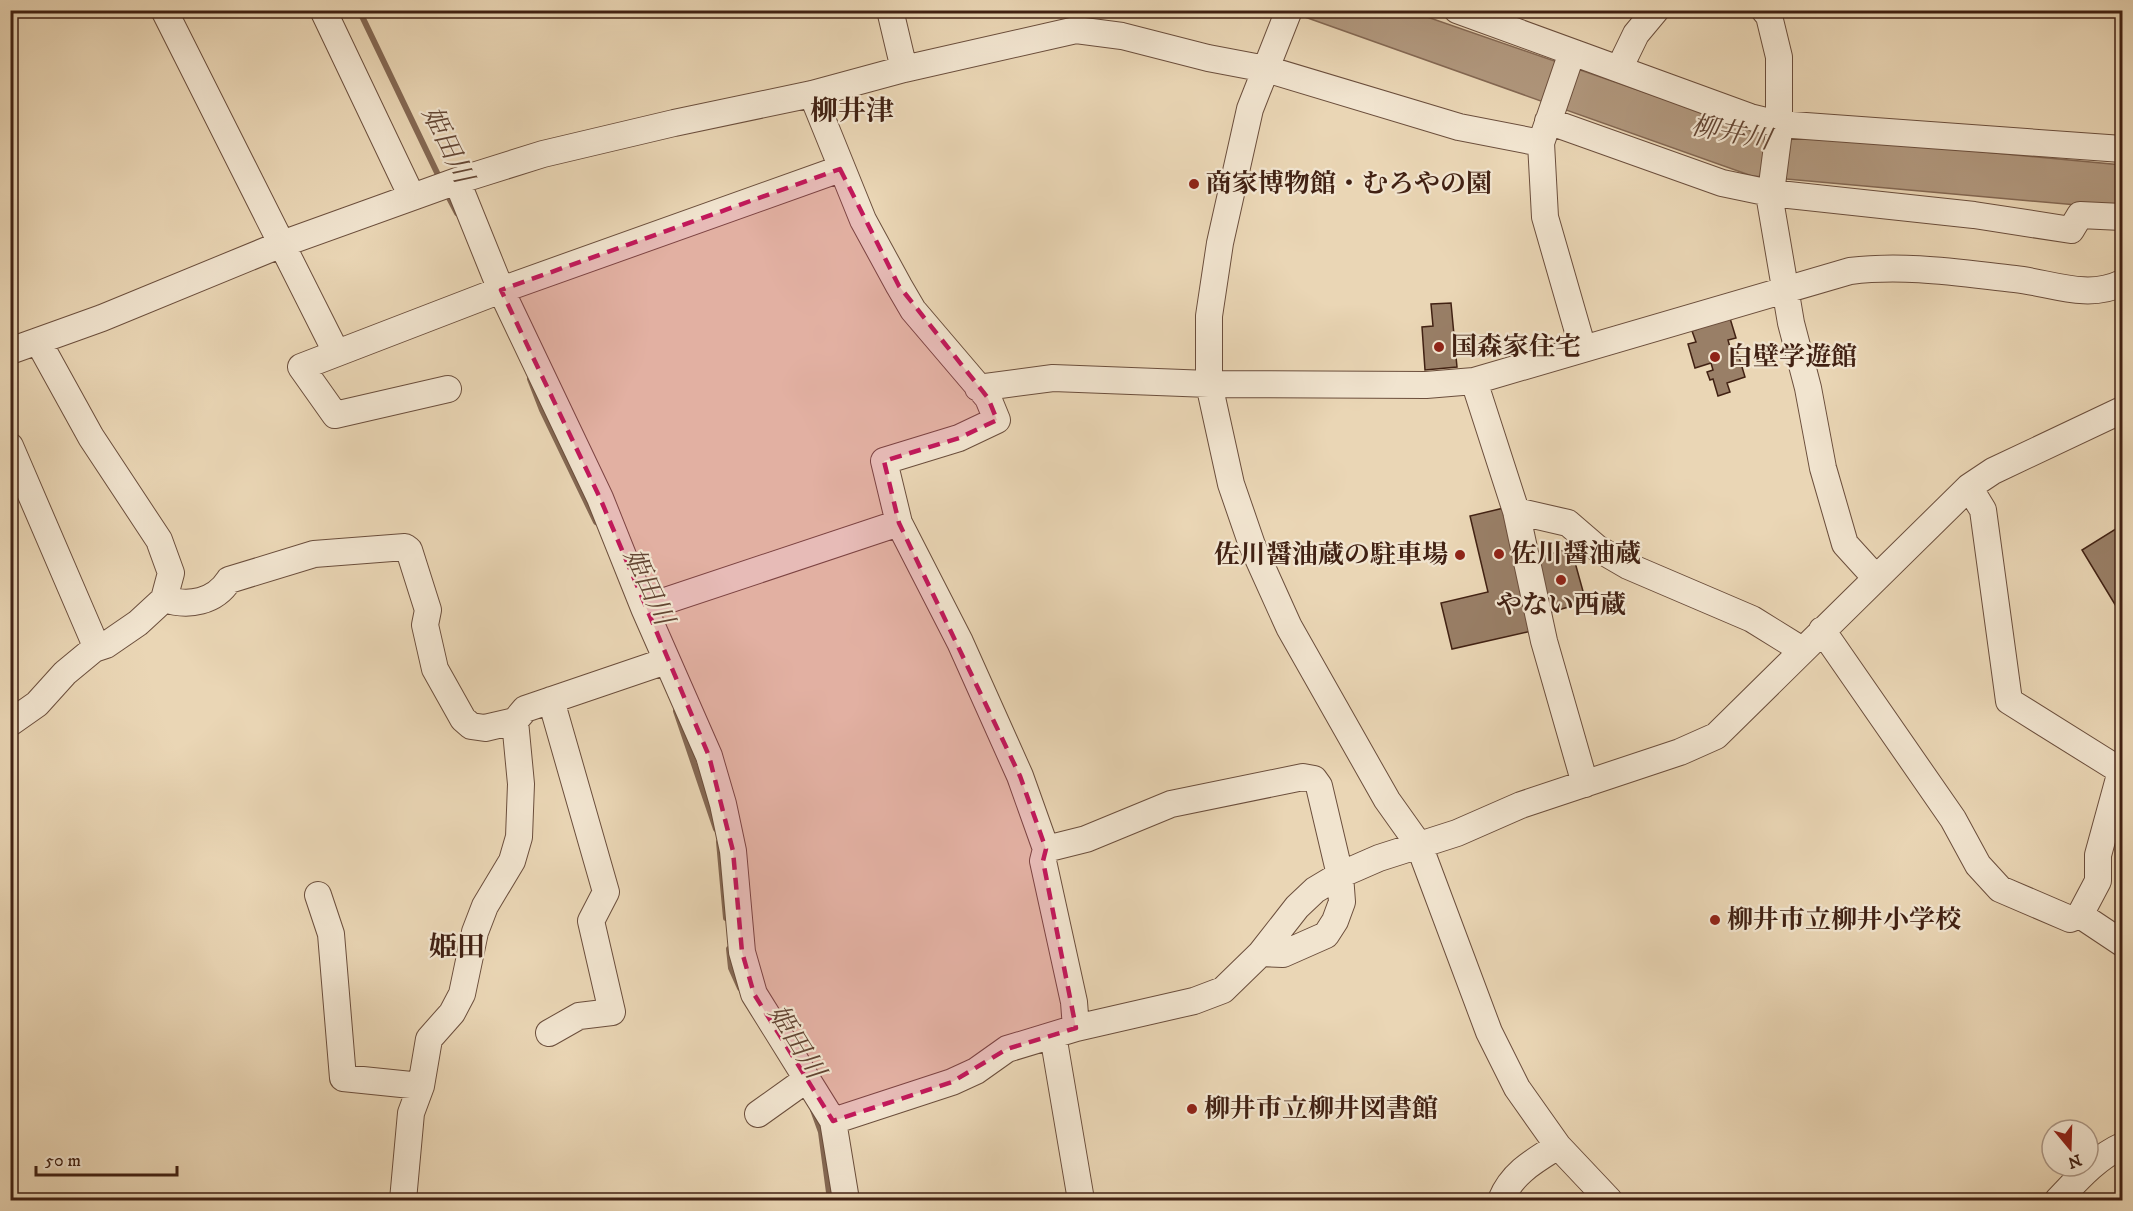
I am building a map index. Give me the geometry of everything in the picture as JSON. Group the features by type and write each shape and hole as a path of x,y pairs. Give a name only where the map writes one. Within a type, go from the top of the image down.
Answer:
{"street":[{"path":"164,10 336,352"},
{"path":"322,10 412,197"},
{"path":"890,10 904,69"},
{"path":"1457,10 1490,16 1572,55 1619,69 1779,127 2122,149"},
{"path":"1619,69 1636,34 1656,10"},
{"path":"1764,10 1769,16 1779,57 1779,127 1770,189 1791,323 1808,388 1823,468 1845,544 1875,577"},
{"path":"10,351 282,244 448,184 554,152 812,94 1073,20 1122,36 1208,58 1266,69 1459,127 1547,124 1722,183 1974,215 2071,230 2080,215 2122,217"},
{"path":"1285,20 1250,110 1220,243 1209,316 1209,384 1231,484 1252,545 1289,627 1387,800 1419,844 1489,1032 1517,1088 1558,1146 1609,1200"},
{"path":"1572,55 1547,124 1545,218 1583,349"},
{"path":"812,94 840,169 863,220 913,310 988,398 997,420 960,438 884,461 899,523 960,642 1011,756 1046,849 1043,861 1074,1002 1064,1031 1081,1200"},
{"path":"448,389 335,415 302,367 501,290 840,169"},
{"path":"448,184 600,498 666,661 709,756 723,804 733,851 742,952 754,994 833,1121 846,1200"},
{"path":"978,388 1053,378 1209,384 1426,385 1474,381 1850,271 1887,267 2035,281 2088,291 2102,290 2122,283"},
{"path":"10,723 37,704 65,673 94,650 106,645 138,623 165,599 171,573 159,540 91,437 38,341"},
{"path":"1474,381 1516,511 1544,641 1585,784"},
{"path":"833,1121 952,1082 976,1071 1007,1049 1064,1031 1194,1001 1223,990 1261,953 1297,908 1315,890 1340,875 1419,844 1457,833 1503,812 1680,752 1716,736 1744,712 1875,577 1969,487 1993,471 2122,410"},
{"path":"10,446 93,639 94,650"},
{"path":"1822,630 1953,819 1978,865 2000,889 2070,919 2080,915 2098,881 2098,855 2122,772 2009,701 1983,510 1969,487"},
{"path":"1516,511 1568,523 1597,548 1628,566 1752,619 1802,650"},
{"path":"644,608 899,523"},
{"path":"165,599 188,605 222,592 229,580 314,554 405,547 409,550 428,610 424,625 435,669 463,719 471,726 485,728 514,721 525,709 666,661"},
{"path":"549,1033 579,1016 612,1012 591,921 606,892 551,700"},
{"path":"404,1200 411,1113 421,1086 429,1039 452,1013 462,994 475,932 485,906 512,861 519,837 521,784 514,721"},
{"path":"1046,849 1097,835 1171,804 1303,777 1314,779 1319,786 1340,875 1342,902 1326,935 1283,954 1261,953"},
{"path":"318,895 331,934 343,1078 421,1086"},
{"path":"2080,915 2122,943"},
{"path":"758,1114 807,1079"},
{"path":"1501,1200 1508,1184 1521,1170 1558,1146"},
{"path":"2058,1200 2095,1164 2122,1146"}],"highlighted area":[{"path":"840,169 899,286 988,398 997,420 959,438 884,461 899,523 1020,776 1046,849 1043,861 1076,1028 1007,1049 952,1082 833,1121 754,994 742,952 733,851 709,756 600,498 501,290"}],"water":[{"name":"柳井川","path":"1288,11 1410,11 1753,130 2122,165 2122,209 1752,176"}],"building":[{"name":"国森家住宅","path":"1451,303 1457,367 1425,370 1422,327 1433,326 1431,304"},
{"name":"白壁学遊館","path":"1729,315 1736,338 1728,340 1731,351 1737,350 1745,377 1727,383 1730,392 1718,396 1713,379 1710,380 1707,372 1713,370 1711,363 1695,368 1688,344 1696,342 1692,331 1698,329 1696,325"},
{"name":"佐川醤油蔵","path":"1508,507 1536,630 1452,649 1441,603 1488,592 1470,516"},
{"path":"2122,525 2122,616 2082,550"},
{"name":"やない西蔵","path":"1571,548 1586,602 1551,612 1536,558"}],"waterway":[{"name":"姫田川","path":"359,10 441,181"},
{"name":"姫田川","path":"445,190 457,213"},
{"name":"姫田川","path":"530,379 542,410 596,522"},
{"name":"姫田川","path":"676,711 716,829"},
{"name":"姫田川","path":"719,842 726,918"},
{"name":"姫田川","path":"729,949 731,968 740,988"},
{"name":"姫田川","path":"813,1110 821,1132 830,1200"}],"place":[{"name":"商家博物館・むろやの園","path":"1194,184"},
{"name":"国森家住宅","path":"1439,347"},
{"name":"白壁学遊館","path":"1715,357"},
{"name":"佐川醤油蔵","path":"1499,554"},
{"name":"佐川醤油蔵の駐車場","path":"1460,555"},
{"name":"やない西蔵","path":"1561,580"},
{"name":"柳井市立柳井小学校","path":"1715,920"},
{"name":"柳井市立柳井図書館","path":"1192,1109"}],"district":[{"name":"柳井津","path":"852,111"},
{"name":"姫田","path":"457,947"}]}
